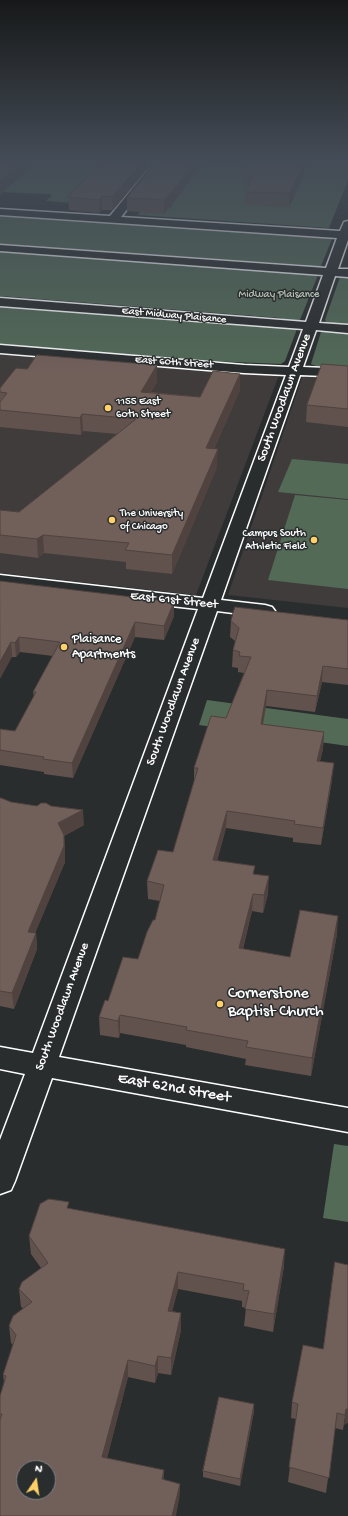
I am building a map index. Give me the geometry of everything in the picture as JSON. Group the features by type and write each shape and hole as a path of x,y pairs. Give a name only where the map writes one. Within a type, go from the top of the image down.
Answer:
{"street":[{"name":"South Woodlawn Avenue","path":"0,1181 330,272 346,233"},
{"path":"0,248 348,273"},
{"name":"East Midway Plaisance","path":"0,302 348,329"},
{"name":"East 60th Street","path":"3,353 244,369 348,373"},
{"name":"East 61st Street","path":"0,581 280,613"},
{"name":"East 62nd Street","path":"0,1058 348,1120"}],"shaded area":[{"name":"The University of Chicago","path":"0,352 279,375 196,595 0,573"},
{"path":"304,372 348,376 348,608 228,595"}],"green space":[{"name":"Midway Plaisance","path":"0,233 270,233 331,237 332,239 321,266 306,267 305,265 0,244"},
{"name":"Midway Plaisance","path":"0,251 318,275 300,320 284,320 281,318 0,296"},
{"name":"Midway Plaisance","path":"348,275 348,324 340,325 326,322 325,320 340,277"},
{"name":"Midway Plaisance","path":"0,305 279,327 282,326 297,329 285,361 281,364 188,360 0,344"},
{"name":"Midway Plaisance","path":"325,330 348,333 348,368 316,366 311,364 321,332"},
{"path":"292,459 348,464 348,499 278,492"},
{"name":"Campus South Athletic Field","path":"295,495 348,500 348,589 268,580"},
{"path":"207,700 348,719 348,746 199,725"},
{"path":"334,1144 348,1146 348,1222 323,1218"}],"building":[{"path":"37,355 157,365 141,392 200,397 213,371 240,374 206,448 218,449 172,555 125,550 129,543 43,535 37,539 0,535 0,510 19,512 136,419 82,414 80,418 0,410 0,402 7,393 0,392 0,388 16,368 27,369"},
{"path":"322,364 348,366 348,409 307,405"},
{"path":"0,581 174,602 164,626 135,622 72,763 43,759 44,757 0,750 0,729 15,731 36,692 33,692 60,642 19,637 15,643 11,642 0,662"},
{"path":"235,607 348,620 348,669 323,666 317,696 267,690 261,724 324,732 317,761 334,763 323,828 294,824 295,821 227,811 213,860 255,866 253,874 269,876 264,895 253,894 239,948 290,957 300,910 338,916 312,1058 246,1047 248,1041 186,1030 187,1027 120,1015 118,1021 99,1017 105,1000 108,1001 123,957 138,959 147,932 153,920 155,920 164,885 147,881 158,850 173,852 198,768 194,768 211,716 226,718 251,657 239,656 240,652 233,650 239,628 231,621"},
{"path":"0,798 11,802 37,806 41,803 46,803 51,806 83,810 58,823 64,835 64,846 28,932 36,933 12,993 0,991"},
{"path":"49,1199 69,1202 67,1208 285,1249 274,1314 245,1309 249,1291 243,1290 244,1284 178,1272 168,1311 181,1313 171,1358 158,1356 155,1366 128,1360 102,1457 164,1470 162,1479 180,1484 172,1516 0,1516 0,1420 2,1414 0,1414 0,1396 6,1376 3,1375 16,1335 9,1326 13,1316 32,1302 19,1289 22,1282 48,1263 29,1236 40,1204"},
{"path":"335,1262 348,1265 348,1409 346,1409 345,1415 337,1413 329,1478 289,1467 298,1404 292,1402 303,1345 323,1349"},
{"path":"219,1397 254,1404 240,1479 203,1471"}],"place":[{"name":"1155 East 60th Street","path":"108,408"},
{"name":"The University of Chicago","path":"112,520"},
{"name":"Campus South Athletic Field","path":"314,540"},
{"name":"Plaisance Apartments","path":"64,647"},
{"name":"Cornerstone Baptist Church","path":"220,1004"}]}
